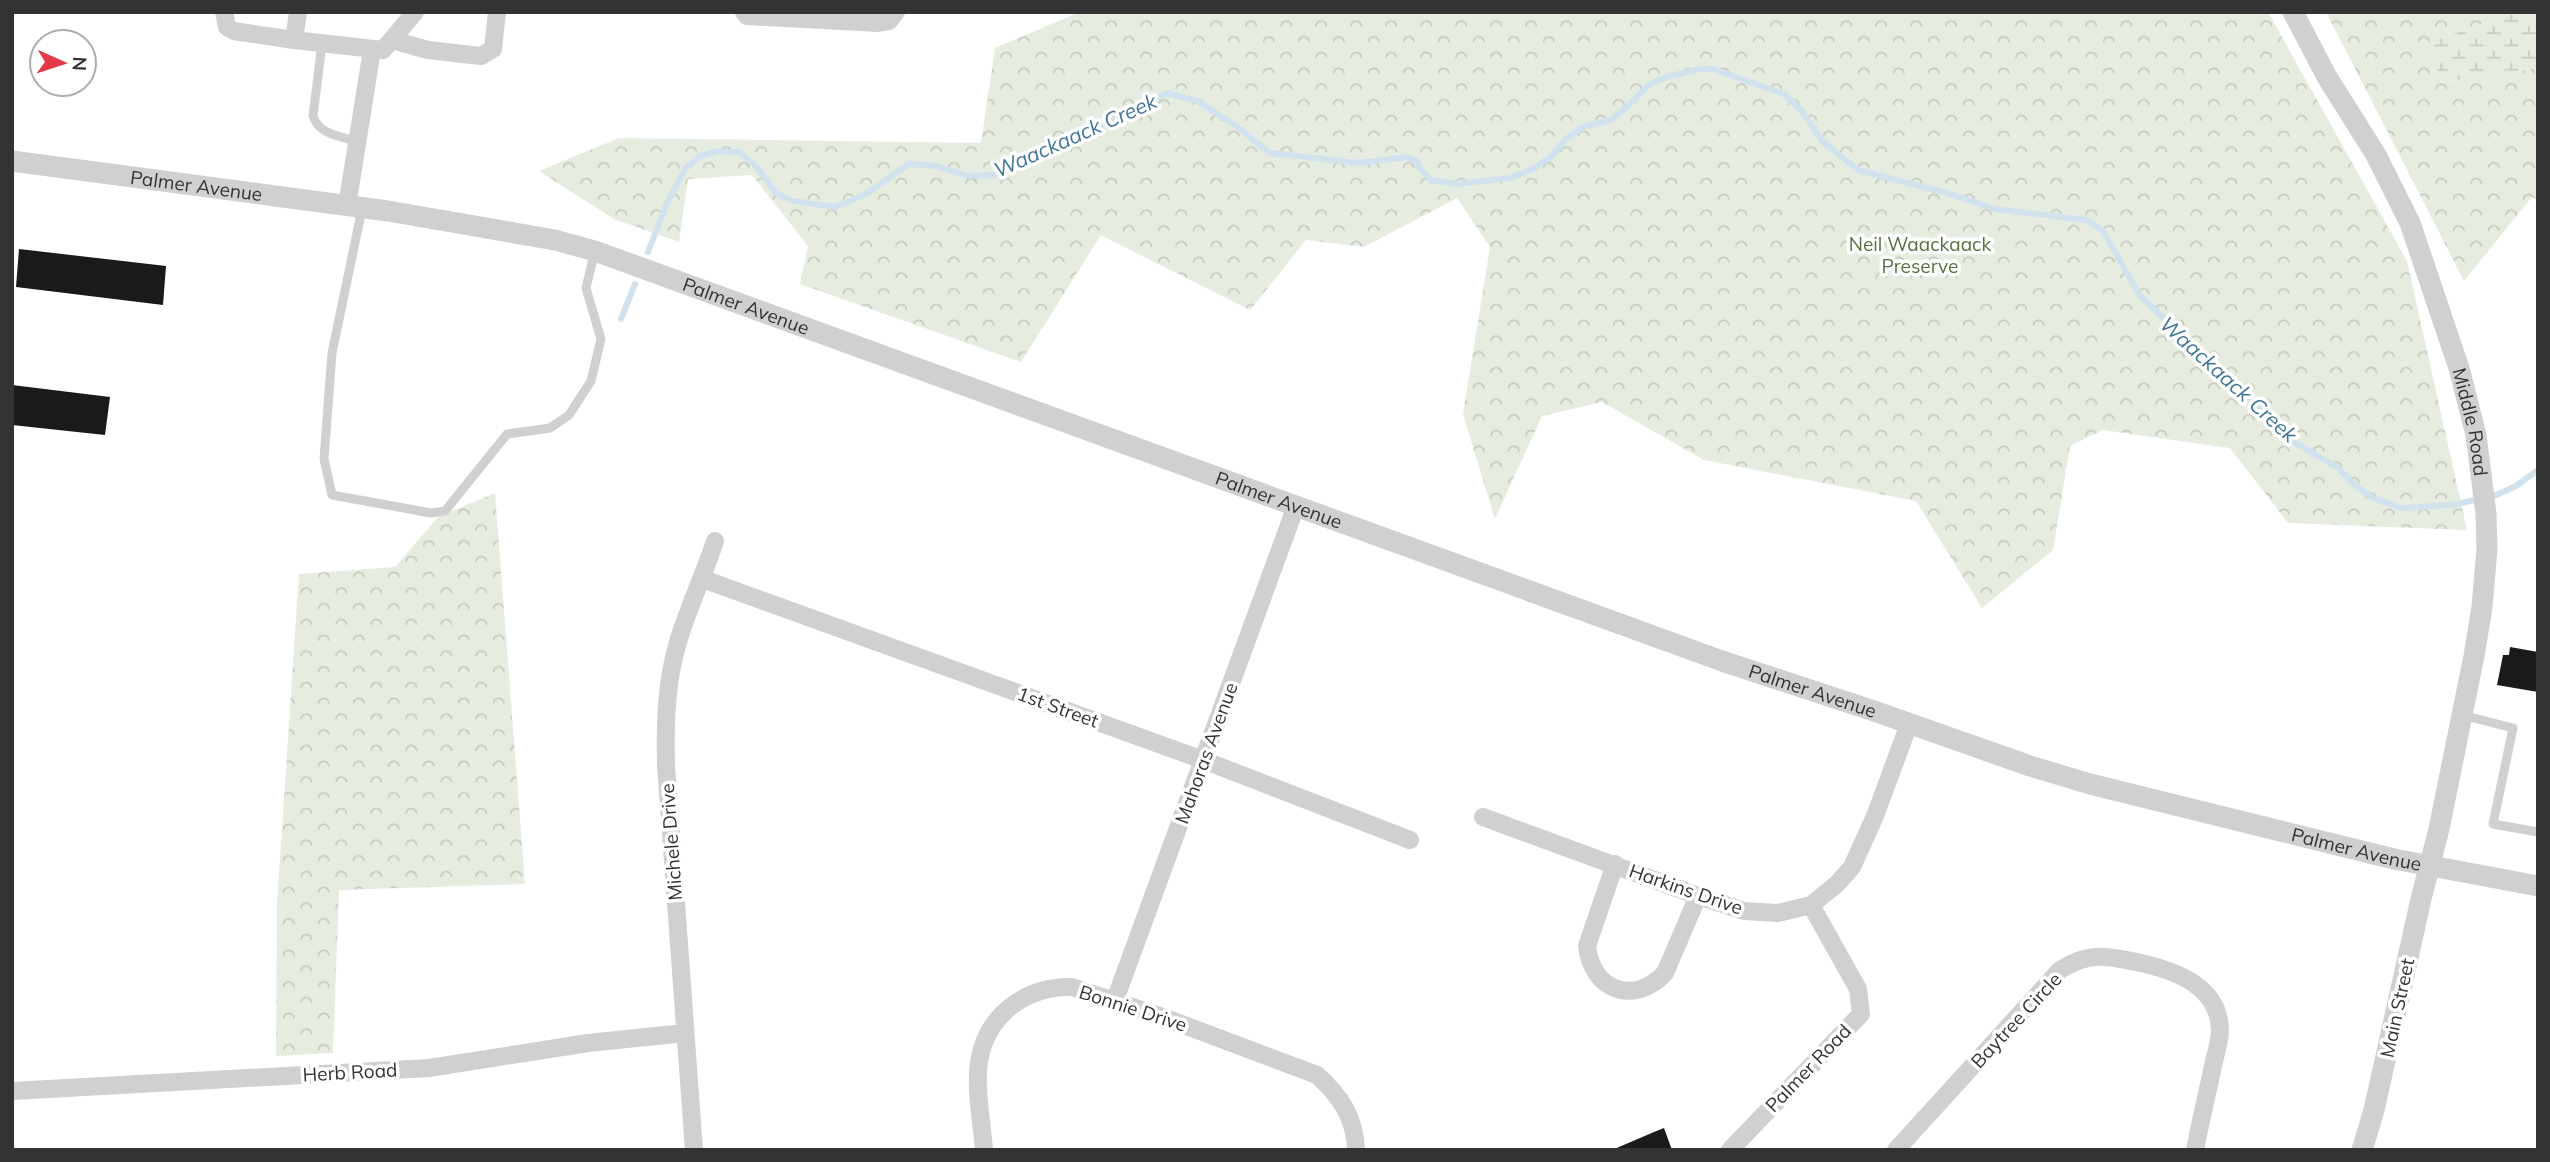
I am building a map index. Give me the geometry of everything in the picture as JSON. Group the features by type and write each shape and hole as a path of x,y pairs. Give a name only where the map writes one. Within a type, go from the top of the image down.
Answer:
{"street":[{"path":"224,12 227,27 234,31 372,50 383,50 415,12"},
{"path":"294,40 298,12"},
{"path":"392,40 428,50 481,57 493,49 497,12"},
{"path":"744,12 747,16 878,23 889,21 895,12"},
{"name":"Middle Road","path":"2293,12 2327,77 2376,155 2410,223 2459,368 2476,435 2486,514 2487,549 2482,607 2430,865"},
{"path":"355,207 358,142 372,50"},
{"name":"Palmer Avenue","path":"12,161 355,207 503,230 595,251 1722,661 2030,766 2090,784 2394,859 2538,886"},
{"name":"Mahoras Avenue","path":"1115,1000 1296,506"},
{"name":"Michele Drive","path":"694,1150 665,725 668,685 677,645 715,541"},
{"name":"1st Street","path":"703,579 1203,760 1410,840"},
{"name":"Harkins Drive","path":"1483,817 1744,911 1778,913 1811,905 1837,884 1856,860 1909,724"},
{"path":"1615,864 1587,946 1594,972 1603,982 1615,989 1645,989 1656,983 1665,973 1698,896"},
{"name":"Main Street","path":"2362,1150 2374,1110 2430,865"},
{"name":"Palmer Road","path":"1730,1150 1861,1014 1858,989 1811,905"},
{"name":"Baytree Circle","path":"1896,1150 2060,970 2074,961 2090,956 2107,956 2180,974 2208,997 2215,1008 2220,1032 2195,1150"},
{"name":"Bonnie Drive","path":"984,1150 979,1063 984,1043 993,1025 1009,1007 1026,996 1045,989 1072,987 1115,1000 1317,1075 1334,1090 1346,1107 1352,1122 1356,1150"},
{"name":"Herb Road","path":"12,1091 429,1068 588,1043 685,1033"}],"lane":[{"path":"322,44 313,116 315,124 323,131 358,142"},
{"path":"355,207 332,353 324,459 332,495 431,513 444,511 507,434 550,428 569,415 591,381 601,339 586,288 595,251"},
{"path":"2462,715 2513,728 2493,824 2538,832"}],"green space":[{"name":"Neil Waackaack Preserve","path":"1080,12 2268,12 2407,261 2467,530 2288,523 2230,448 2103,430 2070,446 2053,550 1982,608 1916,501 1704,460 1602,402 1542,416 1495,519 1463,414 1490,247 1457,198 1364,247 1306,240 1250,310 1101,235 1021,362 800,284 808,246 752,175 688,179 679,242 614,219 539,171 619,138 981,143 995,48"},
{"path":"2326,12 2518,12 2433,41 2440,83 2538,68 2538,201 2532,197 2464,281"},
{"path":"2518,12 2538,12 2538,68 2439,83 2433,41"},
{"path":"495,493 525,884 339,890 333,1053 276,1056 277,903 299,574 395,567 439,516"}],"building":[{"path":"19,249 166,266 163,305 16,287"},
{"path":"12,385 110,397 105,435 12,425"},
{"path":"2510,647 2538,652 2538,692 2497,685 2503,655 2509,655"},
{"path":"1664,1128 1672,1150 1612,1150 1654,1132"}],"waterway":[{"name":"Waackaack Creek","path":"648,252 667,203 685,169 700,156 719,151 739,152 756,166 776,193 793,201 835,207 864,195 909,164 937,166 967,176 994,175 1101,128 1132,108 1167,93 1198,101 1270,153 1359,163 1407,157 1417,161 1420,169 1431,180 1456,184 1510,178 1533,169 1552,156 1566,139 1583,127 1610,120 1650,84 1666,77 1700,69 1713,69 1784,94 1801,110 1823,142 1858,170 1950,194 1995,209 2087,220 2103,231 2140,296 2178,331 2216,373 2239,384 2278,428 2297,444 2337,467 2357,487 2375,499 2402,508 2452,505 2494,496 2516,486 2538,470"},
{"name":"Waackaack Creek","path":"621,319 635,284"}]}
